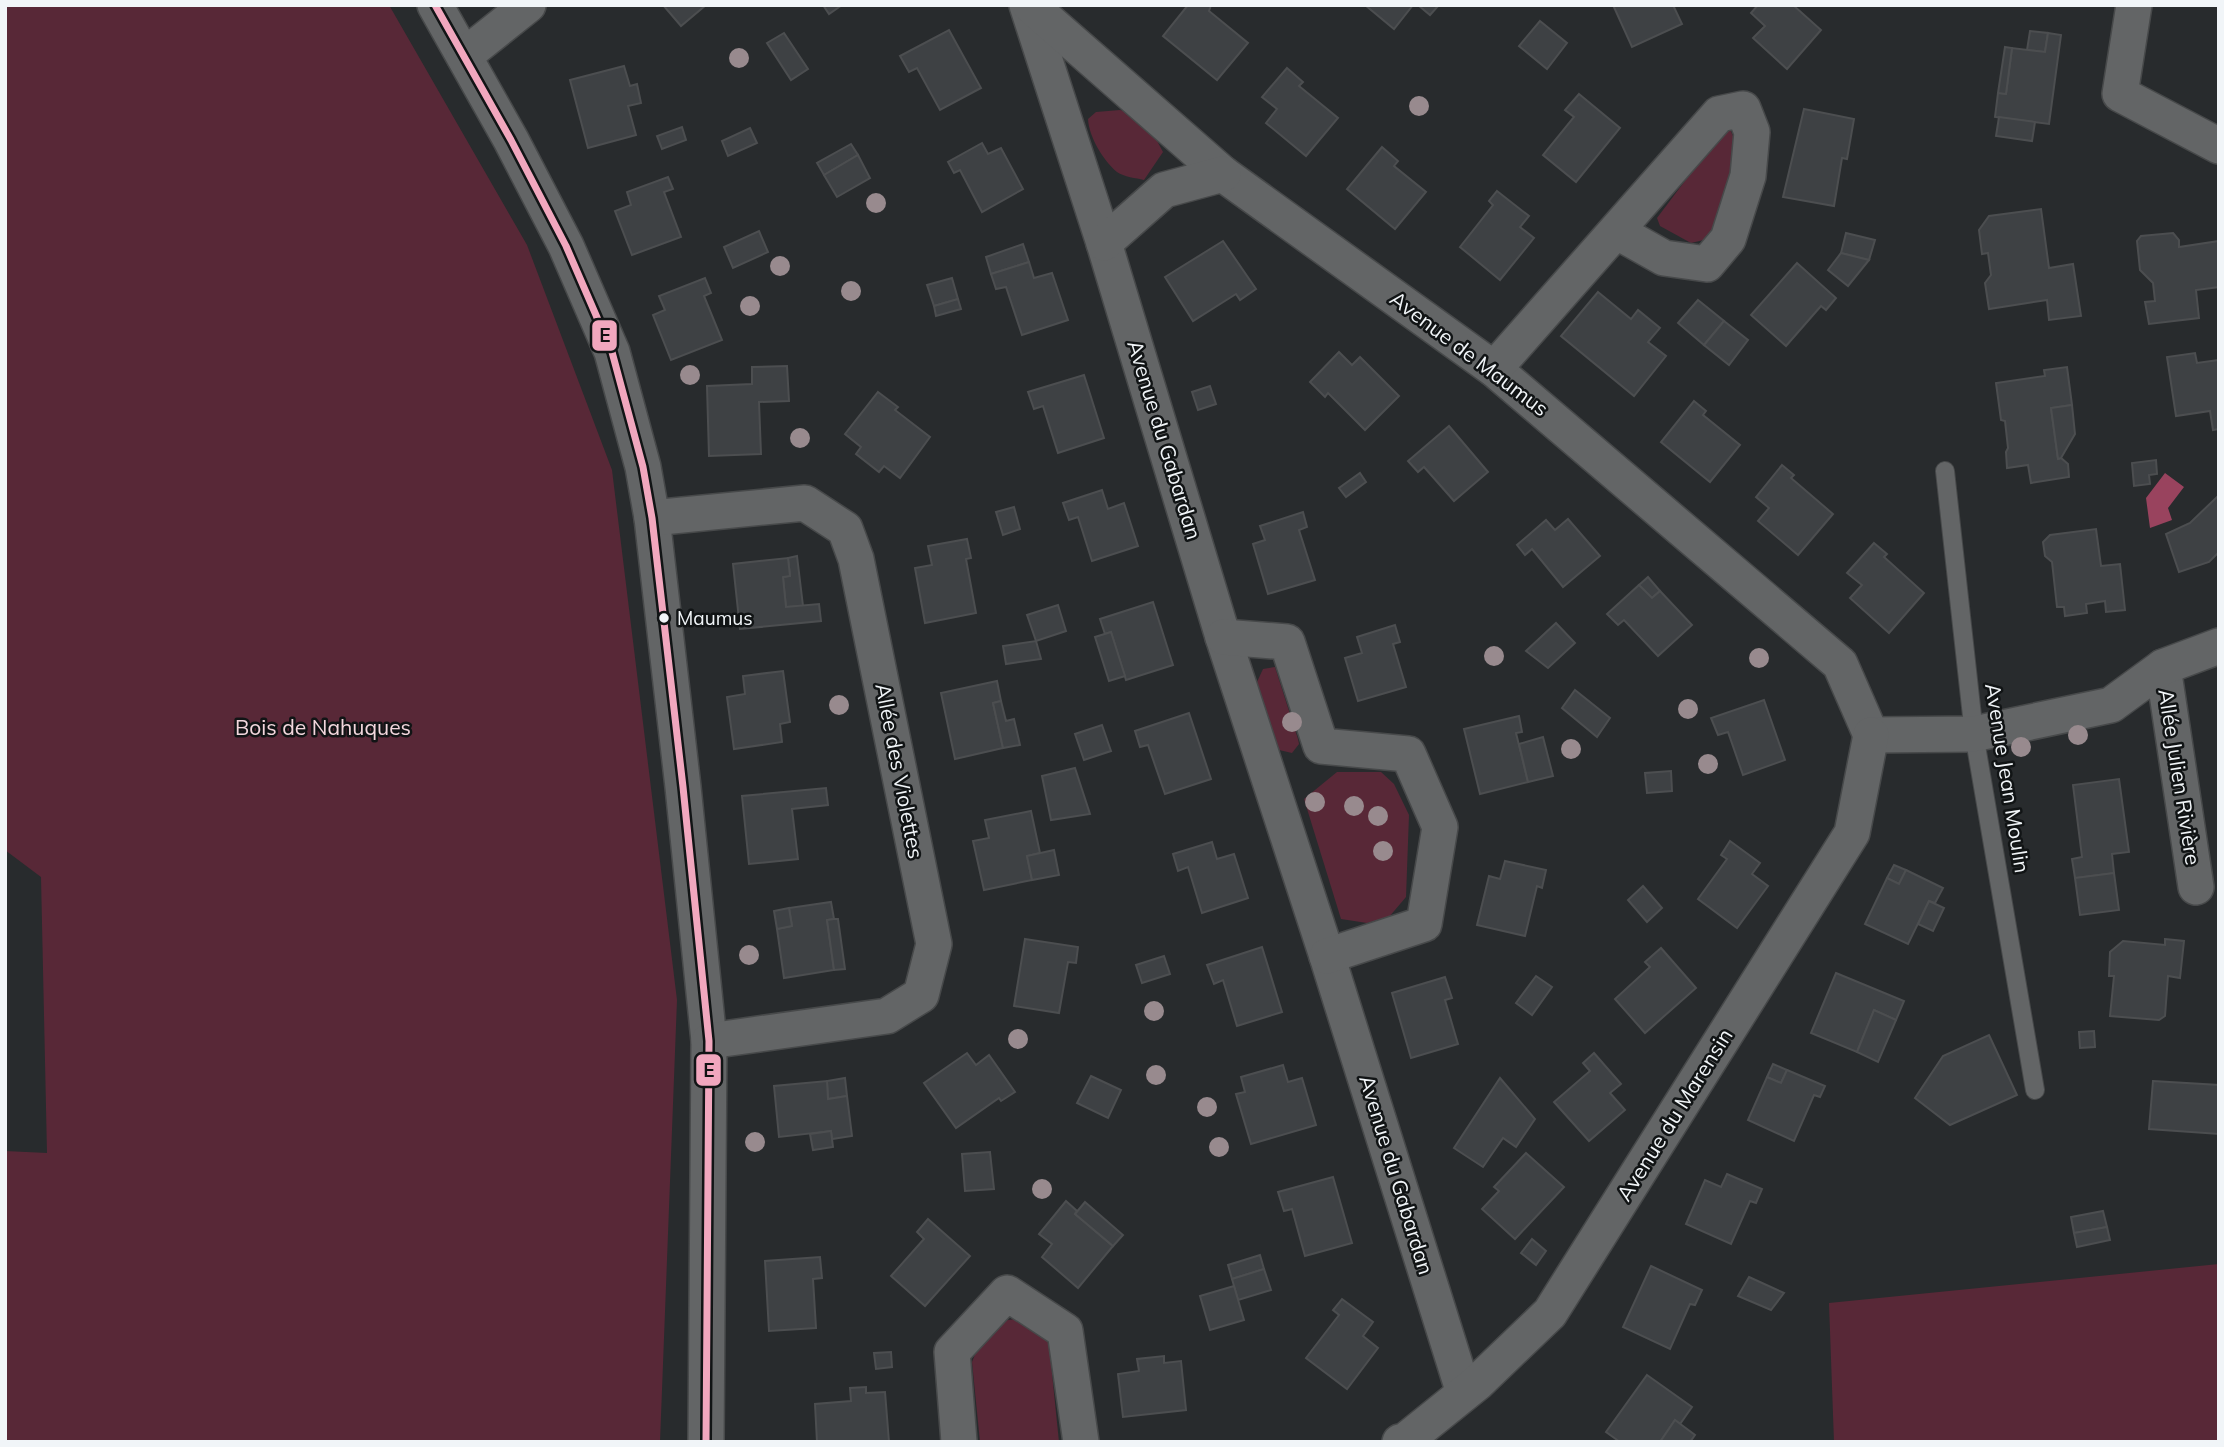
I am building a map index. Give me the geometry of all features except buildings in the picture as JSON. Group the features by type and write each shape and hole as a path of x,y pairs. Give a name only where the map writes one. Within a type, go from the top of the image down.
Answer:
{"street":[{"path":"435,5 511,139 566,246 612,352 643,467 652,518 683,786 709,1041 706,1442"},
{"path":"464,56 527,5"},
{"name":"Avenue de Maumus","path":"1028,5 1223,174 1494,369 1840,664 1871,735"},
{"name":"Avenue du Gabardan","path":"1028,5 1104,243 1223,637 1328,956 1464,1394"},
{"path":"2134,5 2120,94 2219,146"},
{"path":"1494,369 1719,114 1743,109 1752,132 1748,176 1728,239 1707,264 1664,258 1616,231"},
{"path":"1104,243 1164,190 1223,174"},
{"name":"Allée des Violettes","path":"652,518 805,503 845,529 856,559 934,944 921,995 887,1016 709,1041"},
{"path":"1223,637 1287,642 1321,746 1408,754 1440,827 1424,924 1328,956"},
{"path":"1871,735 1974,734 2111,705 2163,667 2219,646"},
{"name":"Allée Julien Rivière","path":"2163,667 2196,887"},
{"name":"Avenue du Marensin","path":"1400,1442 1405,1441 1464,1394 1550,1313 1852,833 1871,735"},
{"path":"959,1442 952,1352 1007,1293 1065,1331 1082,1442"}],"lane":[{"name":"Avenue Jean Moulin","path":"1945,471 1974,734 2035,1090"}],"green space":[{"name":"Bois de Nahuques","path":"5,5 389,5 527,245 612,470 677,1000 660,1442 5,1442 5,1151 47,1153 41,877 5,850"},
{"path":"1120,110 1142,120 1163,152 1144,180 1117,172 1102,155 1091,133 1088,119 1096,112"},
{"path":"1729,127 1736,143 1716,237 1691,243 1660,226 1657,218 1718,137"},
{"path":"1275,667 1299,744 1292,753 1279,750 1257,682 1263,669"},
{"path":"1337,772 1381,772 1394,784 1409,815 1406,897 1389,917 1367,923 1341,919 1304,799"},
{"path":"2219,1264 2219,1442 1834,1442 1829,1303"},
{"path":"1015,1319 1035,1327 1049,1344 1059,1442 980,1442 972,1362 982,1337 1002,1321"}],"shaded area":[{"path":"2165,473 2184,487 2168,508 2172,520 2150,528 2146,498"}],"transit line":[{"name":"E","path":"435,5 511,140 566,246 612,352 643,467 652,518 683,787 709,1041 706,1442"}],"place":[{"name":"Maumus","path":"664,618"}]}
